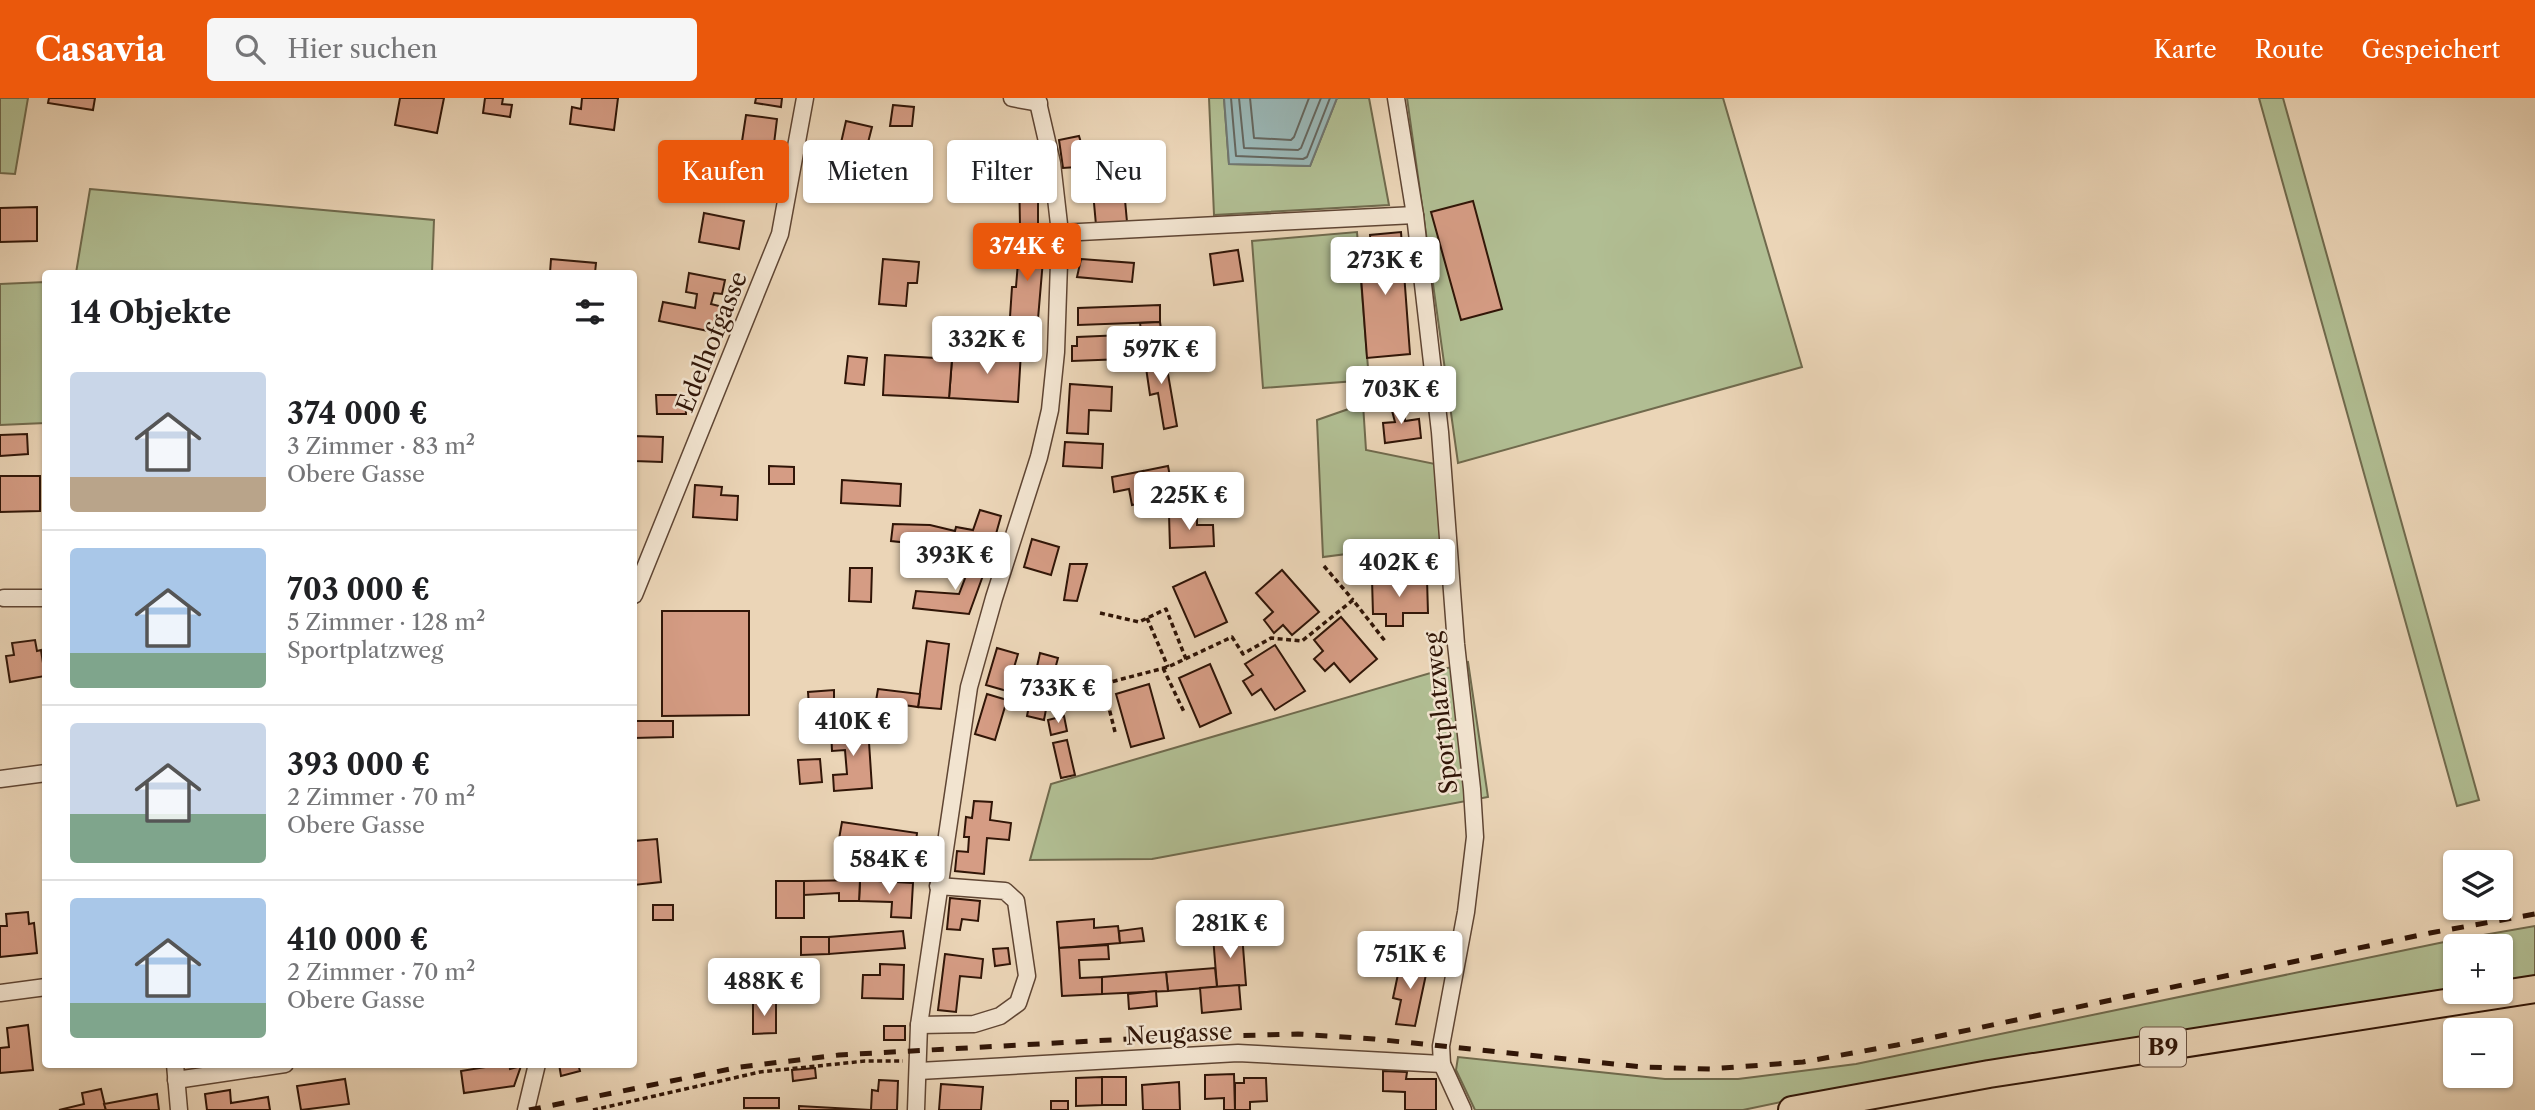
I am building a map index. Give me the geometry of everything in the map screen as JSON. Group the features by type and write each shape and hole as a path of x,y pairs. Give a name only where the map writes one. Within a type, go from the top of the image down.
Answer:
{"main road":[{"name":"B9","path":"1792,1110 1989,1074 2535,989"}],"street":[{"name":"Edelhofgasse","path":"637,587 780,234 805,98"},
{"path":"916,1110 919,1025 969,687 1039,457 1050,410 1056,352 1060,233 1052,163 1038,100 1012,98"},
{"name":"Sportplatzweg","path":"1396,98 1415,215 1440,432 1456,644 1472,789 1475,837 1466,912 1441,1046 1442,1064 1463,1110"},
{"path":"1060,233 1415,215"},
{"path":"4,598 42,598"},
{"path":"0,779 42,774"},
{"path":"919,1025 974,1024 1000,1016 1018,1003 1027,976 1016,901 1005,891 938,886"},
{"path":"0,993 42,988"},
{"name":"Neugasse","path":"919,1068 1238,1053 1442,1064"},
{"path":"179,1110 175,1072 230,1068"},
{"path":"526,1110 536,1068"}],"path":[{"path":"1324,566 1385,641"},
{"path":"1115,732 1103,684 1165,668 1232,637 1243,654 1271,638 1302,641 1353,600"},
{"path":"1100,613 1139,622 1166,609 1186,659"},
{"path":"1147,618 1184,712"},
{"path":"593,1110 760,1072 865,1061 903,1061 919,1068"}],"green space":[{"path":"0,98 28,98 15,174 0,173"},
{"path":"1209,98 1224,98 1229,164 1310,166 1337,98 1369,98 1389,205 1214,215"},
{"path":"1407,98 1723,98 1802,367 1458,463"},
{"path":"2259,98 2283,98 2479,800 2457,806"},
{"path":"90,189 434,220 432,270 76,270"},
{"path":"1357,232 1369,380 1263,388 1252,241"},
{"path":"42,282 42,423 0,425 0,284"},
{"path":"1363,404 1366,450 1445,466 1454,540 1323,557 1317,420"},
{"path":"1468,662 1488,797 1152,859 1030,860 1051,784"},
{"path":"2535,926 2535,976 2513,980 2513,934 2489,934"},
{"path":"2443,942 2443,992 1905,1076 1743,1110 1475,1110 1456,1070 1458,1057 1665,1079 1738,1079 1856,1064"}],"water":[{"path":"1224,98 1337,98 1310,166 1229,164"}],"building":[{"path":"49,98 95,98 93,110 48,103"},
{"path":"400,98 444,98 437,133 395,125"},
{"path":"485,98 503,98 502,104 512,105 510,117 483,113"},
{"path":"582,98 618,98 614,130 570,124 572,107 581,109"},
{"path":"756,98 782,98 781,107 755,103"},
{"path":"893,105 914,107 912,126 890,126"},
{"path":"746,115 777,119 774,140 742,140"},
{"path":"846,121 872,127 869,140 842,140"},
{"path":"1079,136 1080,140 1071,140 1071,167 1063,168 1059,140"},
{"path":"1473,201 1502,309 1461,320 1431,212"},
{"path":"1020,203 1038,203 1038,243 1013,242 1011,228 1020,226"},
{"path":"1094,203 1125,203 1127,222 1096,225"},
{"path":"37,207 37,241 0,242 0,208"},
{"path":"704,213 744,221 739,249 699,242"},
{"path":"1401,232 1410,354 1367,358 1359,250 1371,249 1370,235"},
{"path":"993,244 1015,246 1014,262 992,260"},
{"path":"1015,246 1044,248 1038,319 1010,317 1012,287 1016,287 1018,262 1014,262"},
{"path":"1238,250 1243,281 1214,285 1210,254"},
{"path":"551,259 596,263 595,270 550,270"},
{"path":"883,259 919,262 917,283 908,283 906,306 879,304"},
{"path":"1081,259 1134,263 1132,282 1077,277"},
{"path":"689,273 725,280 722,294 714,293 711,304 723,307 718,333 659,321 663,302 695,308 697,294 686,292"},
{"path":"1160,305 1160,322 1078,325 1078,308"},
{"path":"1160,322 1164,351 1144,354 1140,323"},
{"path":"1123,335 1124,359 1072,361 1072,346 1077,346 1077,337"},
{"path":"972,349 1021,352 1018,402 949,398 952,359 971,359"},
{"path":"1164,351 1177,426 1164,429 1158,393 1150,395 1144,354"},
{"path":"885,355 952,359 949,398 883,395"},
{"path":"848,356 867,358 864,385 845,383"},
{"path":"1070,384 1112,387 1111,411 1089,410 1088,434 1067,433"},
{"path":"656,395 685,395 686,414 657,414"},
{"path":"1404,401 1405,421 1419,419 1421,438 1385,443 1383,423 1395,422 1390,403"},
{"path":"27,434 28,454 0,456 0,435"},
{"path":"637,436 663,437 662,462 637,461"},
{"path":"1065,442 1103,444 1102,468 1063,466"},
{"path":"769,466 794,467 794,484 769,484"},
{"path":"1168,466 1171,482 1146,487 1143,471"},
{"path":"1143,471 1148,502 1132,505 1129,489 1114,492 1112,477"},
{"path":"0,476 40,476 40,511 0,512"},
{"path":"842,480 901,484 900,506 841,503"},
{"path":"695,485 722,487 721,495 738,496 737,520 693,517"},
{"path":"980,510 1001,516 989,559 928,545 891,541 893,524 930,525 955,531 956,527 973,530"},
{"path":"1169,514 1197,514 1197,525 1213,525 1214,546 1170,548"},
{"path":"1032,539 1059,547 1051,575 1024,567"},
{"path":"974,555 989,559 969,614 913,608 916,591 959,594"},
{"path":"1070,564 1087,564 1077,601 1064,600"},
{"path":"850,568 872,568 871,602 849,601"},
{"path":"1282,570 1319,612 1292,635 1283,625 1274,633 1264,620 1273,612 1256,593"},
{"path":"1205,572 1227,622 1195,637 1173,587"},
{"path":"1372,579 1427,579 1428,613 1403,613 1403,626 1386,626 1386,614 1373,614"},
{"path":"662,611 749,611 749,715 662,716"},
{"path":"1341,617 1377,659 1350,682 1334,663 1325,671 1314,659 1323,651 1314,640"},
{"path":"35,640 37,651 41,650 42,677 10,682 6,656 14,655 12,643"},
{"path":"927,641 949,644 941,709 918,707"},
{"path":"1275,645 1305,691 1275,710 1261,689 1252,695 1243,681 1253,675 1245,664"},
{"path":"997,648 1018,654 1007,691 986,685"},
{"path":"1040,653 1058,658 1050,688 1033,685"},
{"path":"1210,664 1231,713 1200,727 1179,678"},
{"path":"1149,684 1164,738 1131,747 1116,694"},
{"path":"1033,685 1050,688 1044,720 1027,716"},
{"path":"878,689 920,694 918,707 876,701"},
{"path":"834,690 834,699 825,699 826,706 809,707 808,692"},
{"path":"987,694 1007,700 995,740 975,734"},
{"path":"1064,716 1067,731 1051,735 1048,720"},
{"path":"637,721 673,721 673,737 637,738"},
{"path":"868,727 872,788 834,791 833,775 847,774 845,750 832,751 831,729"},
{"path":"1067,740 1075,775 1061,778 1053,743"},
{"path":"820,759 822,782 800,784 798,760"},
{"path":"974,801 992,802 990,820 1011,823 1009,840 987,838 984,874 955,871 957,851 968,852 969,837 964,837 966,817 972,818"},
{"path":"842,822 917,833 915,850 839,839"},
{"path":"657,839 661,882 637,885 637,841"},
{"path":"860,880 913,883 911,918 891,917 892,902 859,901"},
{"path":"860,880 859,901 839,901 839,893 804,895 804,881"},
{"path":"776,881 804,881 804,918 776,918"},
{"path":"950,898 980,901 978,921 962,919 960,930 947,929"},
{"path":"653,905 673,905 673,920 653,920"},
{"path":"28,912 29,924 34,923 37,953 0,957 0,926 7,926 6,914"},
{"path":"1094,919 1094,928 1118,926 1120,943 1059,948 1057,922"},
{"path":"1142,928 1144,941 1120,943 1119,931"},
{"path":"903,931 905,948 829,954 829,937"},
{"path":"1242,934 1246,985 1217,987 1213,936"},
{"path":"801,937 829,937 829,954 801,955"},
{"path":"1108,945 1109,959 1079,960 1080,978 1102,977 1102,994 1062,996 1059,948"},
{"path":"1008,948 1010,964 995,966 993,949"},
{"path":"945,954 983,959 981,978 960,976 956,1012 938,1010"},
{"path":"1401,960 1428,965 1415,1026 1396,1024 1401,1000 1393,998"},
{"path":"880,964 904,965 903,999 862,998 863,975 880,975"},
{"path":"1215,968 1217,987 1168,991 1166,972"},
{"path":"1166,972 1168,991 1102,994 1102,977"},
{"path":"1239,985 1241,1009 1202,1013 1200,988"},
{"path":"1156,991 1157,1006 1129,1009 1128,994"},
{"path":"753,1002 776,1002 776,1033 753,1034"},
{"path":"28,1025 33,1070 0,1073 0,1048 9,1047 7,1028"},
{"path":"884,1026 905,1026 905,1040 884,1040"},
{"path":"520,1068 514,1086 464,1093 461,1071"},
{"path":"560,1068 579,1068 580,1071 561,1076"},
{"path":"815,1068 816,1078 793,1081 792,1070"},
{"path":"1383,1071 1407,1072 1406,1079 1436,1079 1436,1110 1405,1110 1405,1092 1383,1091"},
{"path":"1234,1074 1235,1110 1224,1110 1224,1098 1205,1099 1205,1075"},
{"path":"1102,1077 1126,1077 1126,1105 1102,1105"},
{"path":"1102,1077 1102,1105 1076,1106 1076,1078"},
{"path":"1244,1078 1266,1078 1267,1101 1250,1102 1250,1110 1235,1110 1235,1083 1244,1083"},
{"path":"345,1079 349,1104 301,1110 297,1086"},
{"path":"879,1080 898,1081 897,1110 871,1110 872,1090 878,1091"},
{"path":"1179,1082 1180,1110 1143,1110 1142,1085"},
{"path":"941,1084 983,1087 981,1110 939,1110"},
{"path":"101,1089 106,1110 59,1110 84,1104 82,1093"},
{"path":"230,1090 231,1103 268,1097 270,1110 207,1110 205,1094"},
{"path":"157,1094 159,1110 106,1110 104,1104"},
{"path":"744,1098 779,1098 779,1108 744,1108"},
{"path":"1051,1101 1068,1101 1068,1110 1051,1110"},
{"path":"799,1106 871,1110 799,1110"}],"railway":[{"path":"529,1110 740,1067 839,1055 1147,1038 1298,1034 1374,1039 1643,1067 1710,1069 1803,1062 1897,1045 2430,933 2535,914"}]}
